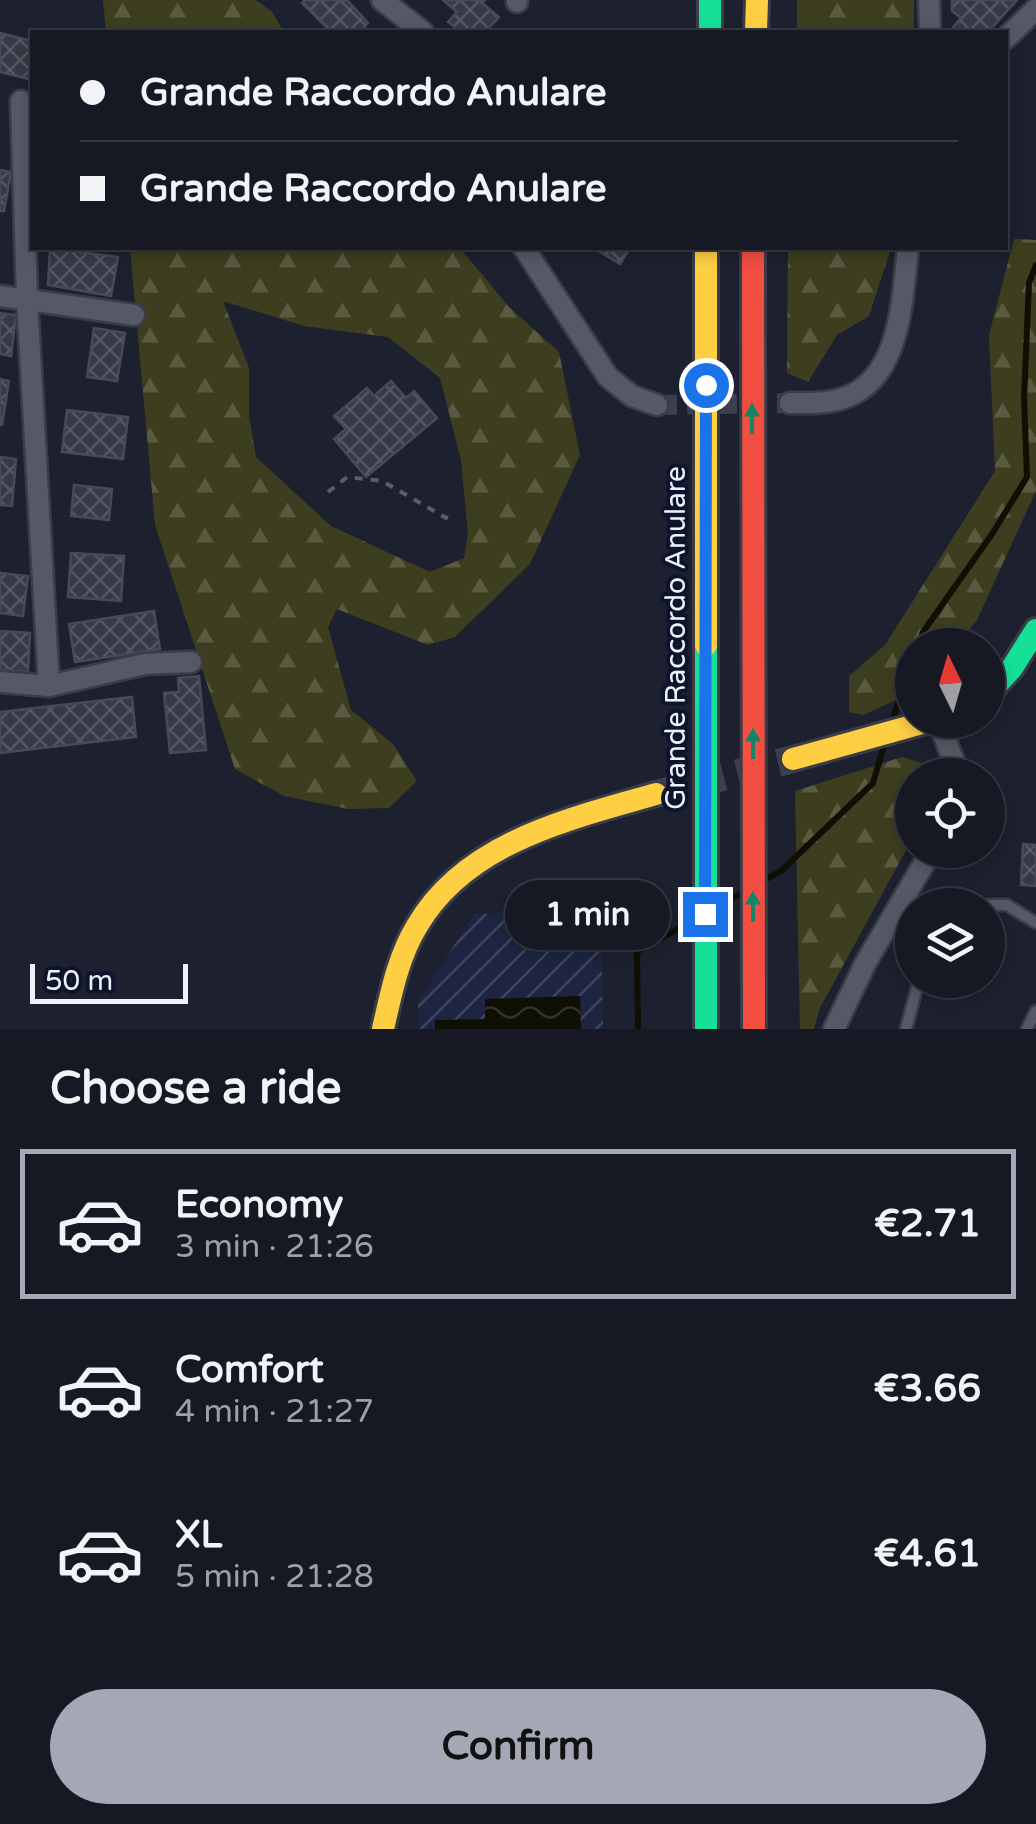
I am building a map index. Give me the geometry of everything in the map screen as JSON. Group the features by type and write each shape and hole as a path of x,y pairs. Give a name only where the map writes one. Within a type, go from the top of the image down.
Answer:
{"main road":[{"path":"710,0 710,30"},
{"path":"756,0 756,30"},
{"name":"Grande Raccordo Anulare","path":"706,250 706,1029"},
{"path":"753,250 755,1026"},
{"path":"1005,676 1036,630"},
{"path":"793,758 895,731"},
{"path":"383,1029 395,974 408,941 427,909 458,876 499,846 534,830 656,794"}],"street":[{"path":"382,0 420,30"},
{"path":"929,0 930,30"},
{"path":"1008,36 1036,9"},
{"path":"21,101 27,300 49,686"},
{"path":"525,250 608,377 632,396 658,405"},
{"path":"790,403 842,398 859,390 876,374 894,342 908,250"},
{"path":"0,296 134,315"},
{"path":"0,682 49,686 144,664 191,662"},
{"path":"834,1029 866,962 921,868"}],"lane":[{"path":"1005,907 1015,908 1036,924"},
{"path":"906,1029 915,998"},
{"path":"1027,1029 1036,1010"}],"path":[{"path":"328,492 347,478 382,481 446,518 449,508"}],"shaded area":[{"path":"601,911 603,1029 419,1029 418,1002 474,914"}],"green space":[{"path":"103,0 256,0 272,12 283,30 106,30"},
{"path":"797,0 914,0 914,30 797,30"},
{"path":"1014,239 1036,240 1036,491 971,628 896,628 995,471 989,335"},
{"path":"130,250 462,250 509,307 559,352 580,455 530,564 455,637 428,645 337,609 328,627 351,710 393,744 417,781 389,808 348,809 284,796 235,769 155,525","holes":["223,301 304,326 388,337 440,378 461,460 468,534 464,558 430,572 331,526 256,457 249,415 249,368"]},
{"path":"788,250 890,250 869,316 837,335 808,382 787,373"},
{"path":"895,629 895,701 863,715 849,712 849,676 885,645"},
{"path":"895,759 896,868 820,1008 814,1029 800,1029 795,791"}],"water":[{"path":"580,996 581,1029 435,1029 435,1020 485,1019 485,999"}],"building":[{"path":"347,0 368,23 362,30 329,30 302,3"},
{"path":"443,0 485,0 482,3 499,17 487,30 458,30 448,22 457,12"},
{"path":"952,0 1017,0 990,30 951,30 961,18 952,11"},
{"path":"0,33 30,40 30,80 0,72"},
{"path":"0,170 11,172 4,211 0,211"},
{"path":"50,250 118,257 111,296 48,285"},
{"path":"597,250 629,250 620,264"},
{"path":"0,313 16,315 11,356 0,354"},
{"path":"94,328 125,333 117,381 87,377"},
{"path":"0,379 9,381 2,425 0,425"},
{"path":"391,381 406,398 414,391 437,418 366,477 334,439 346,429 334,416 367,388 374,396"},
{"path":"67,410 128,417 123,459 62,452"},
{"path":"0,457 16,459 12,506 0,505"},
{"path":"74,485 112,489 109,520 71,516"},
{"path":"71,553 124,556 121,601 68,597"},
{"path":"0,573 28,576 23,616 0,613"},
{"path":"154,611 160,649 75,662 69,624"},
{"path":"0,631 30,633 28,672 0,670"},
{"path":"199,676 206,750 170,753 164,693 179,692 178,678"},
{"path":"132,697 136,737 0,753 0,712"},
{"path":"1023,844 1036,845 1036,886 1021,885"}],"waterway":[{"path":"926,628 1027,477 1024,398 1029,283 1036,265"},
{"path":"892,721 895,712"},
{"path":"766,879 781,871 873,783 885,742"},
{"path":"718,906 742,893"},
{"path":"638,1029 637,952 694,920"}],"tunnel":[{"path":"657,405 790,403"},
{"path":"656,794 793,759"}],"traffic: fast":[{"path":"710,0 710,30"},
{"path":"1005,676 1036,630"},
{"path":"706,645 706,1029"}],"traffic: slow":[{"path":"756,30 757,0"},
{"path":"706,250 706,645"},
{"path":"793,759 895,731"},
{"path":"383,1029 410,938 438,897 463,873 522,838 656,794"}],"traffic: jam":[{"path":"753,250 754,1029"}],"route":[{"path":"705,914 706,385"}]}
